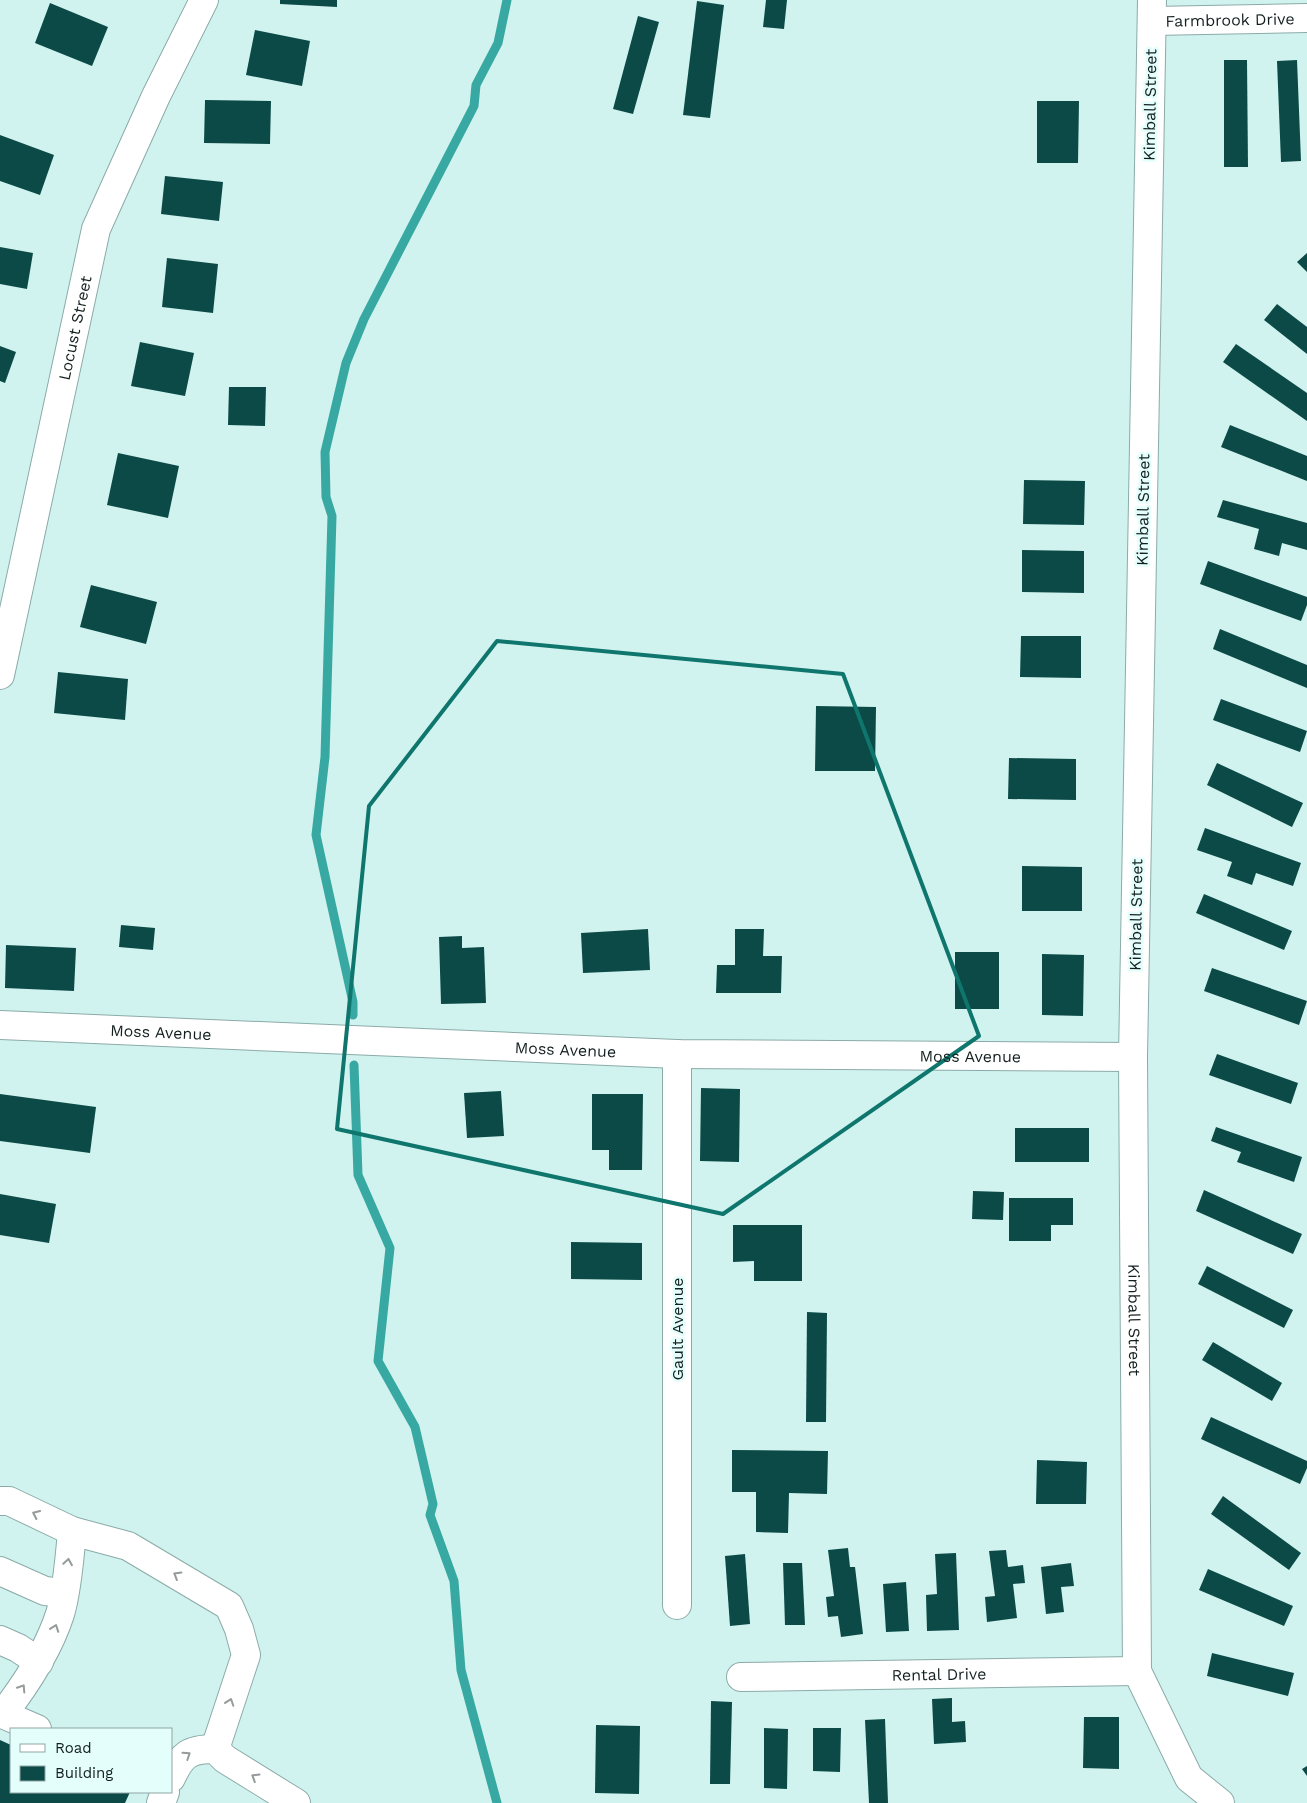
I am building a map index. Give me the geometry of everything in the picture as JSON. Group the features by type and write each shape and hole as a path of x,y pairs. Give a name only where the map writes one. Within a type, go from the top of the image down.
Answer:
{"street":[{"name":"Locust Street","path":"0,675 96,229 156,96 204,0"},
{"name":"Farmbrook Drive","path":"1152,10 1307,18"},
{"name":"Kimball Street","path":"1152,10 1133,1057 1137,1671 1189,1778 1220,1803"},
{"name":"Moss Avenue","path":"0,1025 677,1054 1133,1057"},
{"name":"Gault Avenue","path":"677,1054 677,1605"},
{"path":"0,1501 9,1501 72,1531 128,1546 229,1606 239,1629 246,1655 215,1749"},
{"path":"35,1728 2,1713 48,1648 60,1613 72,1531"},
{"path":"0,1571 46,1591 63,1593"},
{"path":"0,1640 18,1648 39,1662"},
{"name":"Rental Drive","path":"741,1677 1137,1671"},
{"path":"172,1776 179,1760 196,1749 215,1749 225,1759 296,1803"}],"highlighted area":[{"path":"497,641 843,674 979,1036 723,1214 337,1129 369,806"}],"building":[{"path":"280,0 337,0 337,7 280,4"},
{"path":"766,0 787,0 784,29 763,27"},
{"path":"697,1 724,5 710,118 683,115"},
{"path":"50,3 108,27 92,66 35,43"},
{"path":"638,16 659,22 633,114 613,109"},
{"path":"255,30 310,41 302,86 246,75"},
{"path":"1224,60 1247,60 1248,167 1224,167"},
{"path":"1297,60 1301,161 1281,162 1277,61"},
{"path":"205,100 271,101 270,144 204,143"},
{"path":"1037,101 1079,101 1078,163 1037,163"},
{"path":"0,135 54,155 40,195 0,181"},
{"path":"165,176 223,182 219,221 161,214"},
{"path":"0,247 33,253 27,289 0,284"},
{"path":"1307,253 1307,272 1297,262"},
{"path":"167,258 218,264 213,313 162,307"},
{"path":"1277,304 1307,327 1307,354 1264,320"},
{"path":"140,342 194,353 185,396 131,386"},
{"path":"1236,344 1307,393 1307,421 1223,362"},
{"path":"0,346 16,352 5,383 0,381"},
{"path":"229,387 266,387 265,426 228,425"},
{"path":"1230,425 1307,456 1307,481 1221,447"},
{"path":"118,453 179,466 168,518 107,505"},
{"path":"1024,480 1085,481 1084,525 1023,524"},
{"path":"1223,500 1307,523 1307,550 1282,543 1279,556 1254,549 1259,529 1217,517"},
{"path":"1022,550 1084,551 1084,593 1022,592"},
{"path":"1208,561 1307,597 1307,605 1301,621 1200,584"},
{"path":"91,585 157,602 146,644 80,627"},
{"path":"1220,629 1307,665 1307,688 1213,649"},
{"path":"1021,636 1081,636 1081,678 1020,677"},
{"path":"58,672 128,679 125,720 54,713"},
{"path":"1221,699 1307,731 1300,752 1213,720"},
{"path":"816,706 876,707 875,771 815,771"},
{"path":"1009,758 1076,759 1076,800 1008,799"},
{"path":"1217,763 1303,803 1292,827 1207,785"},
{"path":"1205,828 1301,863 1293,886 1256,873 1252,885 1227,876 1232,862 1197,850"},
{"path":"1022,866 1082,867 1082,911 1022,911"},
{"path":"1204,894 1292,931 1284,950 1196,913"},
{"path":"121,925 155,928 153,950 119,947"},
{"path":"648,929 650,970 583,973 581,933"},
{"path":"735,929 764,929 763,956 782,956 781,993 716,993 717,965 735,965"},
{"path":"462,936 462,948 484,947 486,1003 441,1004 439,937"},
{"path":"6,945 76,948 74,991 5,988"},
{"path":"955,952 999,952 999,1009 955,1009"},
{"path":"1042,954 1084,955 1083,1016 1042,1015"},
{"path":"1212,968 1307,1001 1299,1025 1204,991"},
{"path":"1217,1054 1298,1083 1291,1104 1209,1075"},
{"path":"701,1088 740,1089 739,1162 700,1161"},
{"path":"501,1091 504,1136 467,1138 464,1093"},
{"path":"0,1094 96,1107 90,1153 0,1141"},
{"path":"592,1094 643,1094 642,1170 609,1170 609,1150 592,1150"},
{"path":"1216,1127 1302,1157 1294,1182 1237,1162 1241,1152 1211,1141"},
{"path":"1015,1128 1089,1128 1089,1162 1015,1162"},
{"path":"1204,1190 1302,1234 1293,1254 1196,1211"},
{"path":"973,1191 1004,1192 1003,1220 972,1219"},
{"path":"0,1194 56,1204 49,1243 0,1235"},
{"path":"1009,1198 1073,1198 1073,1225 1051,1225 1051,1241 1009,1241"},
{"path":"733,1225 802,1225 802,1281 754,1281 754,1261 733,1262"},
{"path":"571,1242 642,1243 642,1280 571,1279"},
{"path":"1207,1266 1293,1310 1284,1328 1198,1284"},
{"path":"807,1312 827,1313 826,1422 806,1422"},
{"path":"1213,1342 1282,1383 1272,1401 1202,1360"},
{"path":"1211,1417 1307,1461 1307,1468 1300,1484 1201,1439"},
{"path":"732,1450 828,1451 827,1494 789,1493 788,1533 756,1532 756,1492 732,1492"},
{"path":"1037,1460 1087,1462 1086,1504 1036,1504"},
{"path":"1223,1496 1301,1553 1289,1570 1211,1514"},
{"path":"848,1548 850,1567 855,1567 863,1634 841,1637 838,1616 828,1617 826,1597 834,1596 828,1550"},
{"path":"1006,1550 1008,1567 1023,1565 1025,1583 1013,1584 1017,1618 987,1622 985,1597 995,1596 989,1551"},
{"path":"956,1553 959,1630 927,1631 926,1595 937,1594 935,1554"},
{"path":"745,1554 750,1624 730,1626 725,1556"},
{"path":"783,1563 802,1563 805,1625 785,1625"},
{"path":"1071,1563 1074,1586 1061,1587 1064,1612 1046,1614 1041,1567"},
{"path":"1208,1569 1293,1606 1284,1626 1199,1590"},
{"path":"906,1582 909,1631 886,1632 883,1584"},
{"path":"1212,1653 1294,1673 1288,1696 1207,1676"},
{"path":"952,1698 952,1722 965,1721 966,1742 934,1744 932,1699"},
{"path":"711,1701 732,1702 730,1784 710,1784"},
{"path":"1084,1717 1119,1717 1119,1769 1083,1768"},
{"path":"885,1719 888,1803 869,1803 865,1720"},
{"path":"596,1725 640,1726 639,1794 595,1793"},
{"path":"764,1728 788,1729 787,1789 764,1788"},
{"path":"813,1728 841,1728 840,1772 813,1771"},
{"path":"0,1740 10,1745 10,1793 130,1793 125,1803 0,1803"},
{"path":"1307,1766 1307,1776 1302,1769"}],"waterway":[{"path":"353,1015 353,1002 316,835 325,757 332,516 326,497 325,452 346,363 364,319 474,106 476,85 498,43 507,0"},
{"path":"354,1065 358,1175 390,1248 378,1361 415,1427 433,1504 430,1515 454,1581 461,1670 497,1803"}]}
